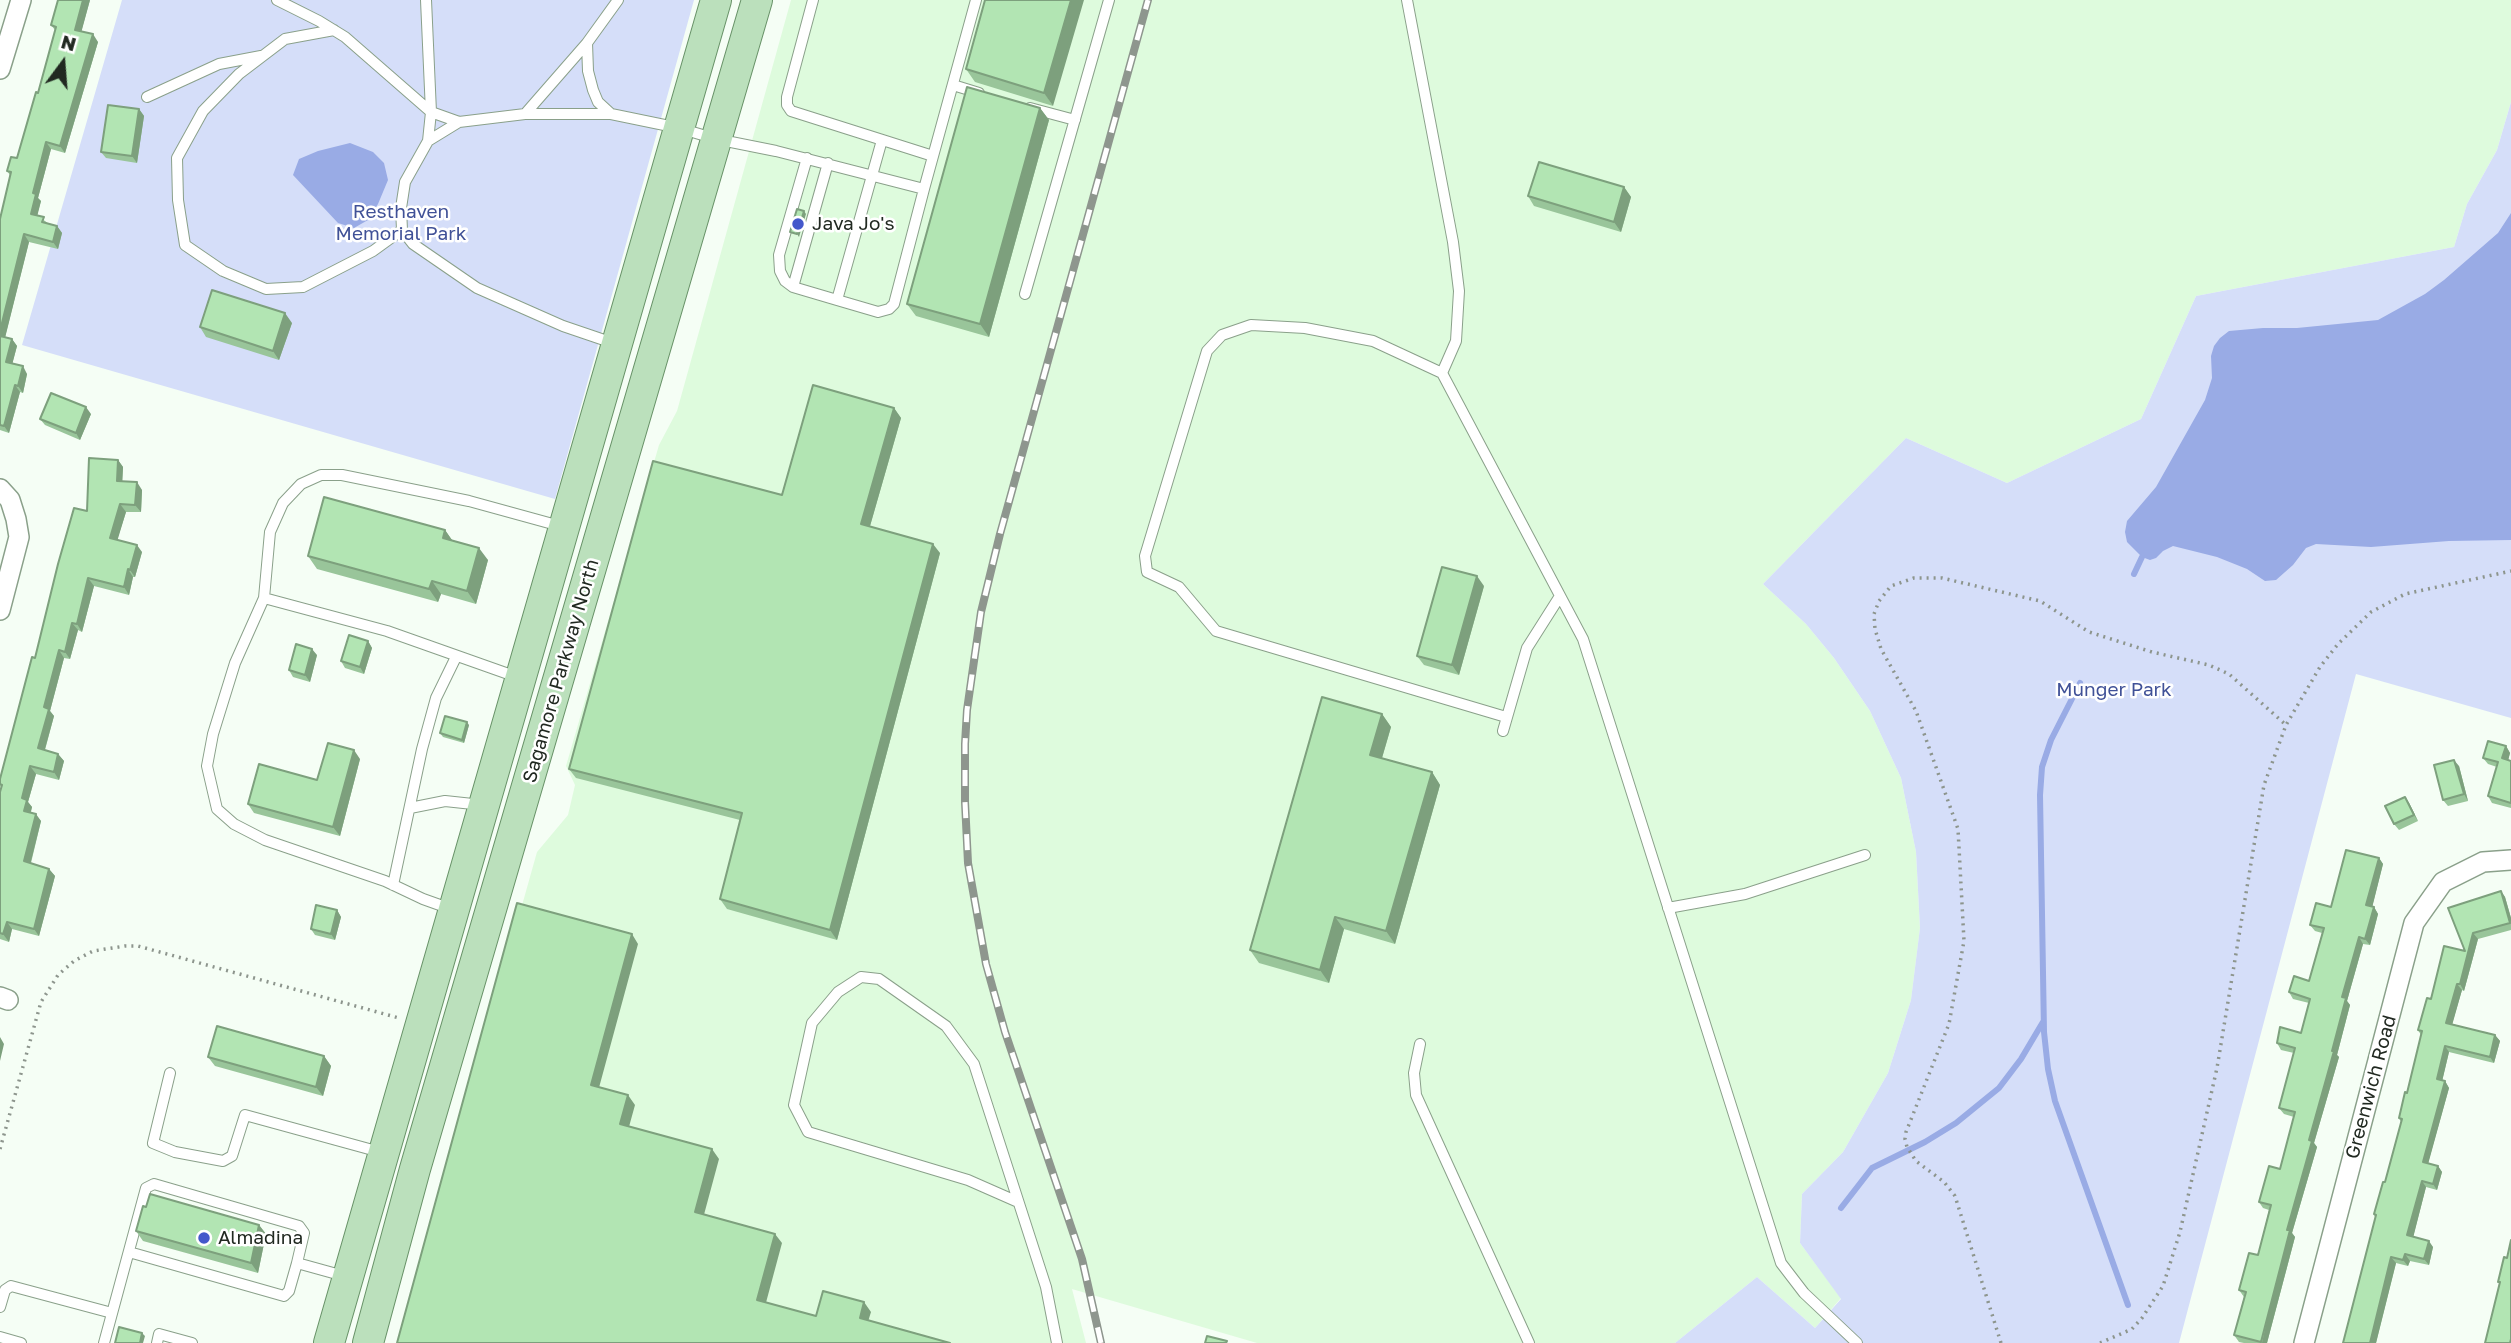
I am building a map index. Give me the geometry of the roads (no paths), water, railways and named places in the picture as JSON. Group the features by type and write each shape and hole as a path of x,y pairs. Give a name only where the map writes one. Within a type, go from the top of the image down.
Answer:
{"main road":[{"name":"Sagamore Parkway North","path":"329,1343 716,0"},
{"name":"Sagamore Parkway North","path":"368,1343 415,1170 757,0"}],"street":[{"path":"0,69 21,0"},
{"path":"0,489 10,500 19,537 0,610"},
{"name":"Greenwich Road","path":"2304,1343 2414,923 2443,882 2483,862 2511,860"}],"lane":[{"path":"277,0 345,37 431,112 459,122"},
{"path":"426,0 431,112 428,141 405,182 401,208 402,230 413,244 477,288 564,326 617,345"},
{"path":"525,114 587,43 618,0"},
{"path":"813,0 786,97 787,105 797,115 933,156"},
{"path":"807,158 779,255 780,271 785,281 793,287 878,312 889,309 894,304 976,0"},
{"path":"1025,294 1109,0"},
{"path":"1407,0 1459,291 1456,341 1442,373"},
{"path":"334,30 285,39 239,74 203,111 177,158 178,200 185,245 223,271 266,289 303,287 361,258 402,230"},
{"path":"587,43 588,71 593,90 598,102 611,114"},
{"path":"147,97 219,64 265,55"},
{"path":"953,85 989,96"},
{"path":"1014,103 1075,120"},
{"path":"428,141 459,122 525,114 611,114 828,163 924,189"},
{"path":"837,300 881,141"},
{"path":"793,287 828,163"},
{"path":"1506,717 1216,631 1179,587 1147,572 1145,556 1207,351 1222,335 1251,325 1305,328 1373,341 1442,373 1583,639 1781,1263 1804,1293 1857,1343"},
{"path":"454,910 393,885 265,840 234,824 217,809 207,766 213,734 235,663 264,598 270,532 283,503 301,484 321,475 342,475 469,501 564,527"},
{"path":"1503,731 1527,648 1560,596"},
{"path":"264,598 387,631 520,679"},
{"path":"393,885 436,698 456,657"},
{"path":"410,808 445,801 484,806"},
{"path":"1668,908 1745,894 1865,855"},
{"path":"1018,1202 968,1180 808,1132 794,1105 812,1023 838,992 862,977 879,979 946,1026 974,1064 1046,1287 1057,1343"},
{"path":"1420,1044 1414,1073 1416,1095 1529,1343"},
{"path":"170,1073 153,1143 175,1152 223,1161 232,1156 245,1115 384,1153"},
{"path":"104,1343 146,1188 154,1184 299,1226 304,1233 289,1291 284,1296 129,1252"},
{"path":"297,1263 348,1278"},
{"path":"0,1307 5,1290 11,1286 112,1314"},
{"path":"157,1343 159,1334 192,1343"},
{"path":"0,1337 21,1343"}],"water":[{"path":"350,143 373,152 384,163 388,180 368,220 354,228 338,223 293,175 299,159"},
{"path":"2511,213 2511,540 2371,547 2316,544 2306,548 2293,565 2276,580 2265,581 2247,569 2217,557 2173,546 2150,560 2142,557 2127,542 2127,521 2156,487 2205,400 2212,378 2211,356 2220,338 2229,331 2378,320 2425,294 2444,280 2498,233"}],"waterway":[{"path":"2134,574 2142,557"},
{"path":"2080,683 2051,740 2042,767 2040,795 2044,1032 2055,1101 2128,1305"},
{"path":"1841,1208 1872,1168 1925,1142 1956,1123 1999,1088 2021,1059 2043,1022"}],"railway":[{"path":"1101,1343 1082,1259 1005,1032 986,964 968,863 965,744 967,710 981,612 1000,534 1148,0"}],"place":[{"name":"Java Jo's","path":"798,224"},
{"name":"Almadina","path":"204,1238"}],"park label":[{"name":"Resthaven Memorial Park","path":"401,223"},
{"name":"Munger Park","path":"2114,690"}]}
